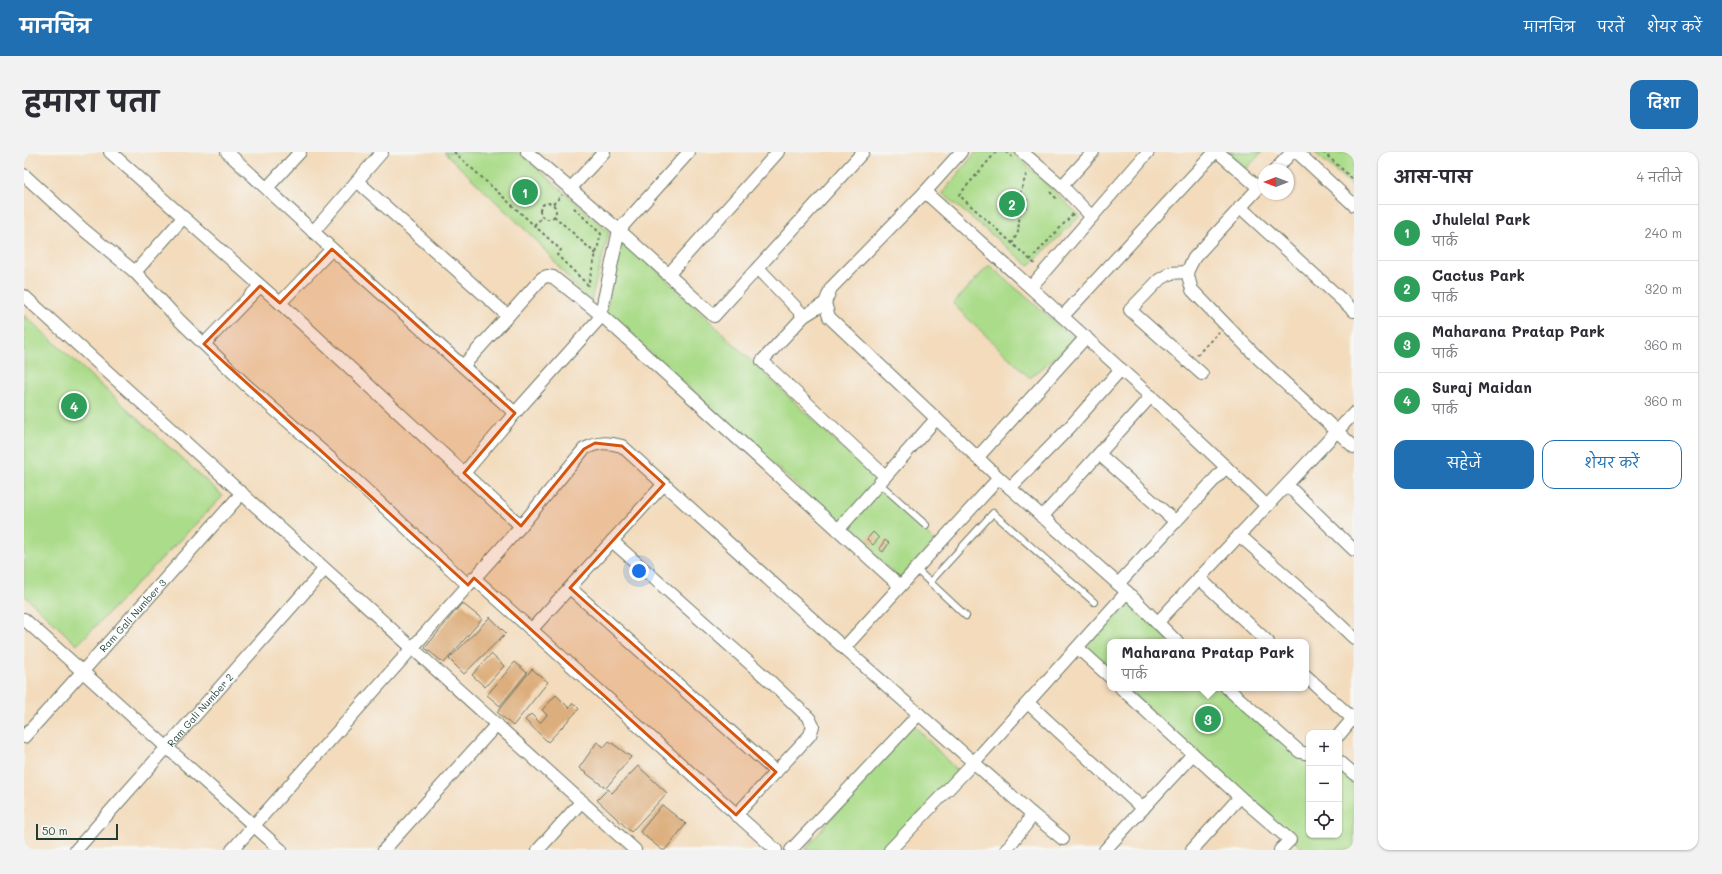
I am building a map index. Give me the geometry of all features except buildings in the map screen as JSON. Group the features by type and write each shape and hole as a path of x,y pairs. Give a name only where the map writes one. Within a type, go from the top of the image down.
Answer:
{"street":[{"path":"110,152 280,303 521,526"},
{"path":"227,152 313,232 515,413"},
{"path":"267,188 300,152"},
{"path":"313,232 382,152"},
{"path":"527,152 619,230 714,316 863,152"},
{"path":"570,189 604,152"},
{"path":"464,473 598,320 603,304 619,230 689,152"},
{"path":"668,275 778,152"},
{"path":"882,480 762,361 804,316 825,303 831,288 925,192 961,152"},
{"path":"1062,186 1093,152"},
{"path":"1031,287 1148,152"},
{"path":"1063,316 1216,152 1258,183"},
{"path":"1280,164 1290,153 1354,205"},
{"path":"1021,154 1062,186 1092,217"},
{"path":"24,176 84,230 135,272 204,344 246,385 471,582 531,630 776,850"},
{"path":"357,181 508,316"},
{"path":"1258,188 1194,258 1187,272 1192,290 1259,359 1354,447"},
{"path":"925,192 1122,369 1267,506"},
{"path":"1240,207 1354,311"},
{"path":"135,272 183,218"},
{"path":"280,303 332,249"},
{"path":"758,268 804,316"},
{"path":"1187,272 1171,274 1159,280 1130,310 1202,374"},
{"path":"463,366 542,278 547,276 553,277 600,314 900,586"},
{"path":"204,344 260,286"},
{"path":"24,296 242,493 324,570 497,724 635,850"},
{"path":"825,303 829,317 977,458 1122,588 1174,639"},
{"path":"977,458 1086,337"},
{"path":"1010,488 1069,428 1122,369"},
{"path":"1042,517 1151,396"},
{"path":"1157,623 1354,413"},
{"path":"838,530 936,419"},
{"path":"232,850 521,526 584,448 595,443 608,442 622,446 844,648 1031,813 1063,839"},
{"path":"1099,454 1176,522"},
{"path":"890,850 974,762 1078,648 1122,588 1176,522 1226,467"},
{"path":"844,648 999,478"},
{"path":"531,630 664,484"},
{"path":"1287,485 1354,550"},
{"name":"Ram Gali Number 3","path":"24,737 242,493"},
{"path":"1239,535 1319,605 1354,638"},
{"path":"612,541 772,683 808,718 813,726 810,735 736,814"},
{"name":"Ram Gali Number 2","path":"76,850 168,748 324,570"},
{"path":"1199,578 1265,639"},
{"path":"570,588 776,772"},
{"path":"24,619 281,850"},
{"path":"1078,648 1107,675"},
{"path":"1309,679 1353,718 1342,731"},
{"path":"1124,691 1240,797 1290,840 1280,850"},
{"path":"1230,691 1300,752 1306,753"},
{"path":"1028,703 1143,809"},
{"path":"791,850 919,714"},
{"path":"384,850 497,724"},
{"path":"1105,850 1193,754"},
{"path":"1342,764 1354,774"},
{"path":"1192,850 1240,797"},
{"path":"538,850 582,801"},
{"path":"1006,850 1028,822 1031,813"}],"lane":[{"path":"882,480 926,525"},
{"path":"930,582 993,514 1094,602"},
{"path":"916,569 966,616"}],"path":[{"path":"454,152 561,250 557,255 588,285 601,234 567,201"},
{"path":"996,152 959,195 1030,260 1074,214 1068,209"},
{"path":"1006,152 1021,154"},
{"path":"1323,152 1353,178"},
{"path":"1020,194 1028,171"},
{"path":"1045,187 1062,204"},
{"path":"1020,194 1025,196 1028,202 1026,208 1020,212 1013,210 1009,202 1014,195 1020,194"},
{"path":"548,202 555,206 556,211 554,216 549,219 543,217 540,214 540,208 543,204 548,202"},
{"path":"1012,244 1018,232 1020,212"},
{"path":"554,216 596,254"},
{"path":"534,225 543,217"},
{"path":"1190,363 1226,325"}],"highlighted area":[{"path":"332,249 515,413 464,473 521,526 584,449 595,443 622,446 664,484 570,588 776,772 736,815 474,578 468,585 204,344 260,286 280,303"}],"green space":[{"path":"444,152 519,152 609,232 590,304 537,241"},
{"path":"976,152 1013,152 1080,216 1029,266 942,193"},
{"path":"1226,152 1262,152 1246,169"},
{"path":"1314,152 1354,152 1354,187"},
{"path":"623,238 877,481 880,488 935,542 899,578 605,312"},
{"path":"989,265 1076,340 1030,378 953,304"},
{"path":"24,315 223,496 77,645 24,595"},
{"path":"1128,599 1167,639 1107,639 1107,670 1084,649"},
{"path":"1129,691 1224,691 1306,760 1306,838 1342,838 1342,767 1354,781 1354,850 1304,850"},
{"path":"911,722 961,775 880,850 805,850"}],"place":[{"name":"Jhulelal Park","path":"525,192"},
{"name":"Cactus Park","path":"1012,204"},
{"name":"Suraj Maidan","path":"74,406"},
{"name":"Maharana Pratap Park","path":"1208,719"}]}
